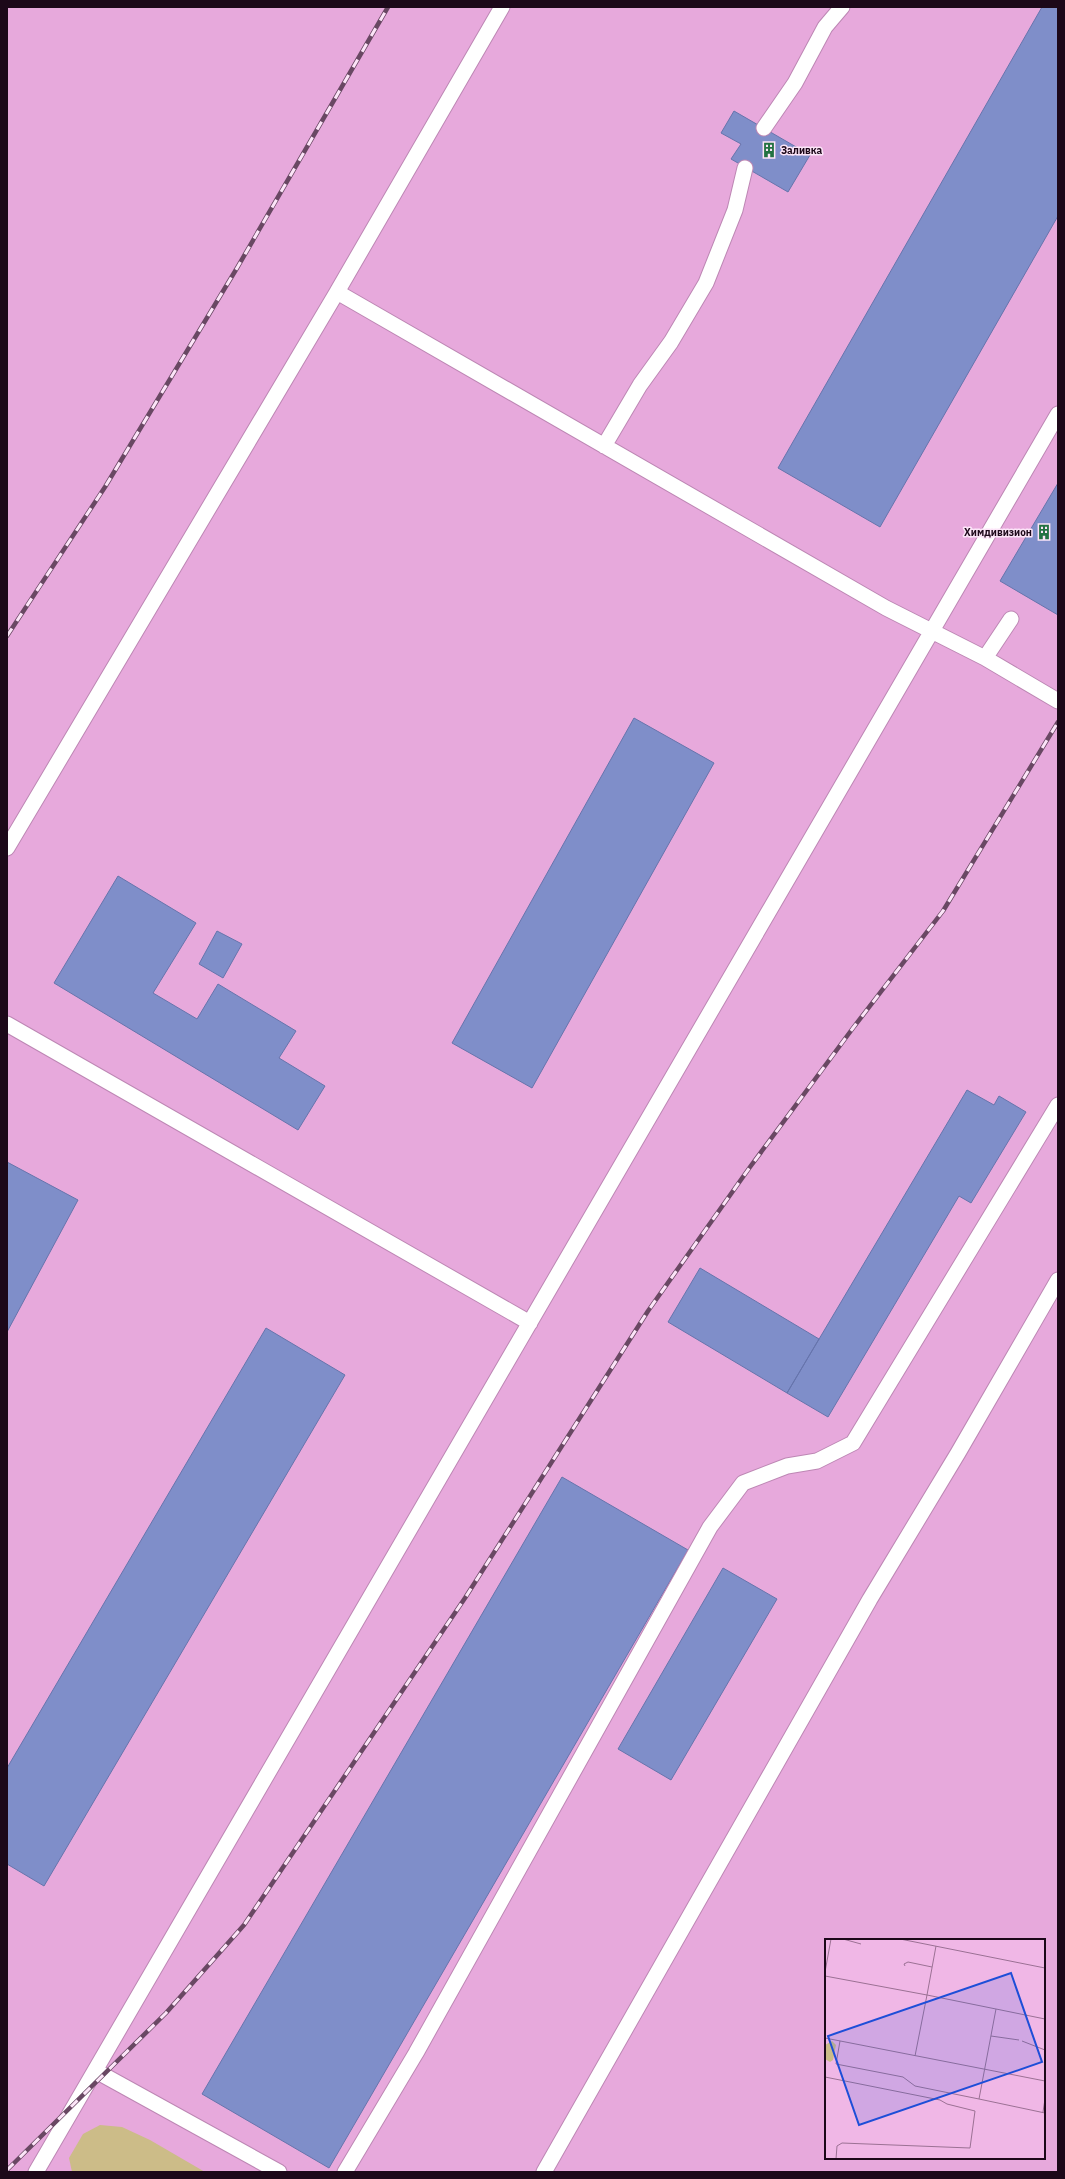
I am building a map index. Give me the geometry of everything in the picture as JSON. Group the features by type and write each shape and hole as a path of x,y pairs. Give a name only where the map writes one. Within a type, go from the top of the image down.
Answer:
{"lane":[{"path":"7,848 337,292 502,7"},
{"path":"764,128 795,83 825,27 842,7"},
{"path":"604,446 640,385 671,342 706,283 735,210 745,168"},
{"path":"337,292 886,608 985,658 1058,701"},
{"path":"36,2172 1058,414"},
{"path":"985,658 1011,619"},
{"path":"7,1024 530,1323"},
{"path":"345,2172 416,2053 710,1527 742,1483 787,1466 817,1461 853,1443 1058,1105"},
{"path":"544,2172 870,1599 958,1453 1058,1280"},
{"path":"96,2071 279,2172"}],"shaded area":[{"path":"7,7 1058,7 1058,2172 7,2172"},
{"path":"100,2125 122,2127 150,2140 205,2172 72,2172 69,2158 83,2134"}],"building":[{"path":"1042,7 1058,7 1058,216 880,527 778,468"},
{"name":"Заливка","path":"734,111 810,155 788,192 731,159 741,144 721,133"},
{"name":"Химдивизион","path":"1058,483 1058,615 1000,581"},
{"path":"634,718 714,763 532,1088 452,1043"},
{"path":"118,876 196,923 153,993 197,1019 218,984 296,1031 279,1058 325,1086 298,1130 54,983"},
{"path":"217,931 242,944 223,978 199,964"},
{"path":"967,1090 994,1105 999,1096 1026,1112 971,1203 959,1196 828,1417 787,1393"},
{"path":"7,1162 78,1200 7,1332"},
{"path":"700,1268 819,1339 787,1393 668,1322"},
{"path":"266,1328 345,1375 44,1886 7,1864 7,1768"},
{"path":"562,1477 688,1550 329,2168 202,2094"},
{"path":"723,1568 777,1599 671,1780 618,1749"}],"railway":[{"path":"7,636 105,487 237,268 388,7"},
{"path":"7,2170 166,2013 244,1925 465,1598 648,1311 750,1167 853,1028 943,911 1058,722"}],"place":[{"name":"Заливка","path":"769,150"},
{"name":"Химдивизион","path":"1044,532"}]}
